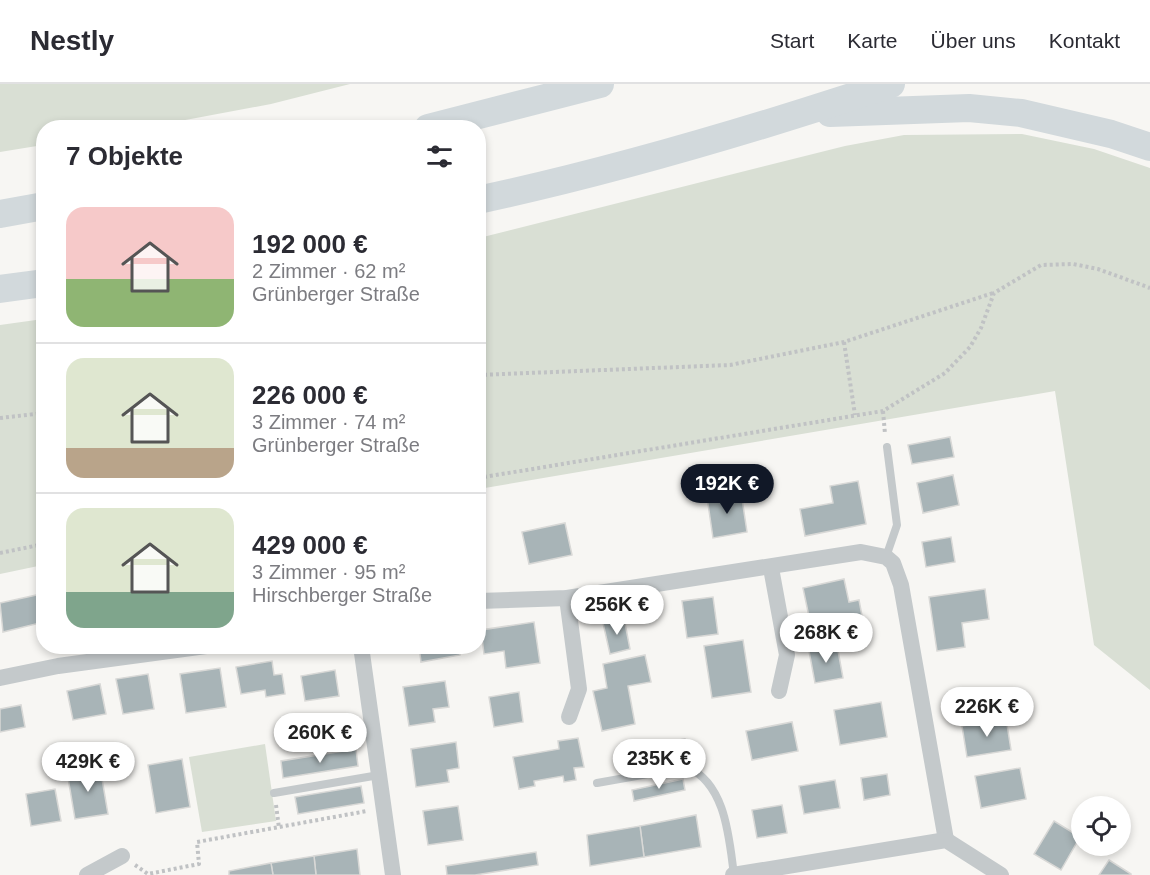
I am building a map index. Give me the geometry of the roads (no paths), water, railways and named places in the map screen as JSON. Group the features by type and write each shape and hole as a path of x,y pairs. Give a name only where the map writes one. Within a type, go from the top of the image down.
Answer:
{"highway":[{"path":"459,120 600,84"},
{"path":"486,198 579,178 801,114 891,84"},
{"path":"801,114 969,108 1011,112 1111,134 1150,147"},
{"path":"0,214 36,207"},
{"path":"0,289 36,284"}],"street":[{"path":"486,601 567,598 771,568 850,553 875,553 886,557 893,563 901,585 946,840"},
{"path":"771,568 787,655 779,691"},
{"path":"567,598 579,689 569,717"},
{"path":"0,678 58,666 147,654"},
{"path":"362,654 393,875"},
{"path":"734,875 946,840 1001,875"},
{"path":"87,875 122,856"}],"lane":[{"path":"886,557 897,525 887,447"},
{"path":"597,783 687,767 697,771 714,794 726,821 734,875"},
{"path":"274,793 379,775"}]}
